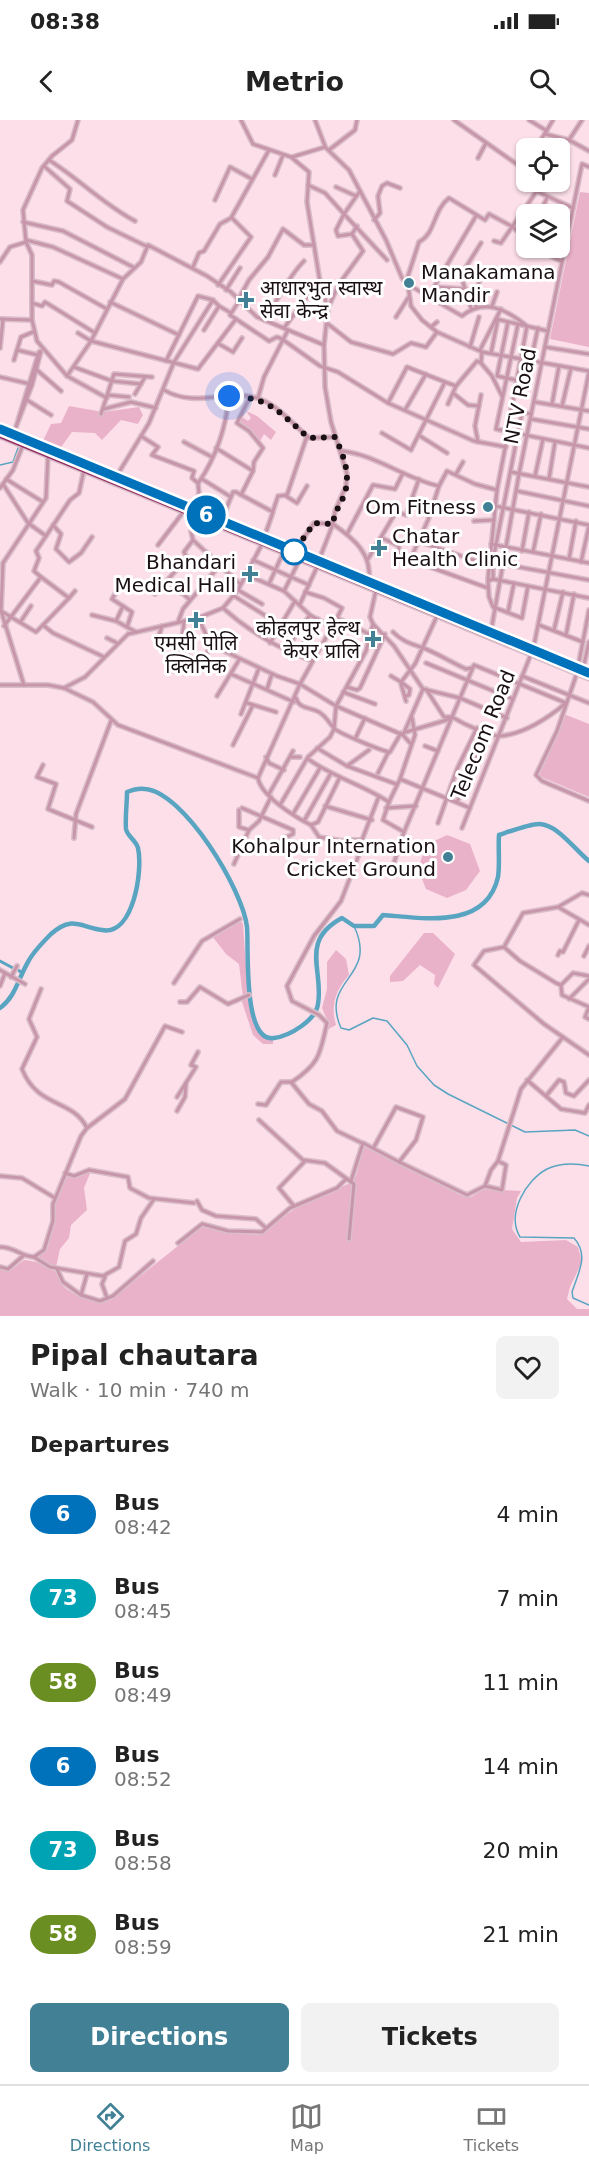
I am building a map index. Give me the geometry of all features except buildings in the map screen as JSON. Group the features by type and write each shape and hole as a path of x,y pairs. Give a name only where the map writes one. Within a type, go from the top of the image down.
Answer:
{"highway":[{"path":"0,429 221,521 300,560 368,582 532,652"},
{"path":"0,435 199,518 294,552 437,616 582,671 589,677"}],"street":[{"path":"78,120 72,140 44,166 26,200 23,222 26,241 32,255 33,332 41,352 67,376 108,397 129,397"},
{"path":"241,120 253,144 291,157 309,172 307,202 321,288 328,308 324,345 326,387 335,437 347,474 346,486 335,511 333,524 309,585 270,644"},
{"path":"315,120 325,147 349,170 407,284 462,316 471,308 492,306 501,309 527,326"},
{"path":"329,150 355,130 357,120"},
{"path":"454,120 516,164"},
{"path":"529,120 546,132 563,138"},
{"path":"542,138 553,120"},
{"path":"570,138 582,120"},
{"path":"570,141 589,151"},
{"path":"478,158 486,143"},
{"path":"291,157 325,147"},
{"path":"193,267 220,224 231,218 269,150"},
{"path":"275,175 283,154"},
{"path":"49,160 114,210 135,221"},
{"name":"NTV Road","path":"490,633 561,261 582,164 589,166"},
{"path":"44,166 70,189 67,201 144,247 148,245 193,267 264,320 324,345"},
{"path":"215,200 230,167 252,179"},
{"path":"374,219 379,217 378,196 382,186 387,183 400,188"},
{"path":"308,185 325,193 387,260"},
{"path":"336,187 356,196"},
{"path":"357,226 352,234 338,236 336,230 360,191"},
{"path":"494,241 501,243 538,192 573,208"},
{"path":"516,230 489,214 485,220 476,216 449,198 439,208 428,237 419,242 407,284 411,306 437,332 470,347 589,371"},
{"path":"544,204 547,198"},
{"path":"432,297 434,287 476,216"},
{"path":"218,285 251,237 231,218"},
{"path":"23,222 63,231 133,267"},
{"path":"231,313 249,280 268,257 284,229 304,245 314,245"},
{"path":"328,308 344,277 363,251 352,234"},
{"path":"0,262 10,247 26,241 53,247 123,279"},
{"path":"471,308 462,279 466,267 481,243"},
{"path":"67,376 91,341 123,279 133,267 141,262 148,245"},
{"path":"555,258 561,261"},
{"path":"264,320 281,296 290,275 304,261"},
{"path":"226,290 240,268"},
{"path":"476,307 476,294 482,275"},
{"path":"32,281 52,285 54,281 59,282 106,309"},
{"path":"434,287 466,289"},
{"path":"258,398 264,376 286,329 309,294 321,288"},
{"path":"492,306 497,292"},
{"path":"166,361 198,296 213,300 231,313 236,320 269,341 277,337 282,339 320,366 325,366 388,403 478,442 506,447"},
{"path":"396,317 408,298"},
{"path":"116,477 156,408 174,362 213,300"},
{"path":"32,303 42,306 45,302 95,333"},
{"path":"110,302 179,335"},
{"path":"204,330 219,306"},
{"path":"501,309 481,351 481,363 492,376 503,398"},
{"path":"470,347 479,317"},
{"path":"0,348 2,319 32,320"},
{"path":"497,319 548,331"},
{"path":"491,353 497,319"},
{"path":"78,333 91,341 198,369 236,320"},
{"path":"422,327 425,322"},
{"path":"431,327 437,322"},
{"path":"497,376 508,322"},
{"path":"328,324 351,342 393,354 411,343 426,347 437,332"},
{"path":"518,324 496,429 589,448"},
{"path":"527,326 497,490 490,546 488,588 494,607 522,618 528,586"},
{"path":"531,360 538,328"},
{"path":"14,360 21,337 33,332"},
{"path":"219,344 232,352 242,338"},
{"path":"545,347 589,354"},
{"path":"17,350 41,352"},
{"path":"26,402 41,352"},
{"path":"13,435 41,352"},
{"path":"448,404 456,386 477,361 481,363"},
{"path":"552,404 559,366"},
{"path":"74,367 112,381 141,384"},
{"path":"388,403 407,367 456,386"},
{"path":"562,406 571,368"},
{"path":"37,370 61,391"},
{"name":"Telecom Road","path":"462,828 532,652 589,371"},
{"path":"101,414 114,374 152,377"},
{"path":"405,410 426,374"},
{"path":"135,394 146,376"},
{"path":"492,376 516,380"},
{"path":"0,377 30,384"},
{"path":"382,433 411,450 445,382"},
{"path":"164,390 178,398 229,396 258,398 290,419 307,436 335,437"},
{"path":"453,393 468,405 479,406"},
{"path":"478,442 476,426 481,395"},
{"path":"193,509 199,494 202,474 210,463 226,425 229,396"},
{"path":"241,495 253,471 254,462 263,447 249,431 237,423 250,397"},
{"path":"26,402 51,415"},
{"path":"104,409 131,402 156,408"},
{"path":"534,402 589,411"},
{"path":"511,410 531,417 589,429"},
{"path":"490,565 505,508 522,412"},
{"path":"141,436 158,447 152,455 202,474"},
{"path":"286,496 307,436"},
{"path":"420,436 447,453"},
{"path":"535,476 543,439"},
{"path":"549,478 555,441"},
{"path":"184,442 212,457"},
{"path":"0,488 13,470 24,445"},
{"path":"216,448 253,471"},
{"path":"341,451 395,467 403,473 439,486"},
{"path":"24,685 0,611 1,580 3,563 9,551 46,498 48,454"},
{"path":"456,474 463,462"},
{"path":"69,598 34,571 39,558 36,553 70,500 79,493 84,470"},
{"path":"194,471 192,478 231,497"},
{"path":"410,560 420,542 446,471 475,484 497,490"},
{"path":"511,472 589,487"},
{"path":"347,534 373,485 395,489 403,473"},
{"path":"6,479 43,502"},
{"path":"368,582 368,559 396,512 406,514 418,479"},
{"path":"3,484 28,523 46,536"},
{"path":"64,688 85,677 128,634 198,618 224,609 238,590 263,542 278,496 286,496 296,504 307,486"},
{"path":"517,491 589,506"},
{"path":"221,521 233,492 273,512"},
{"path":"495,506 589,525 581,562"},
{"path":"158,545 184,512"},
{"path":"522,550 529,512"},
{"path":"533,552 541,514"},
{"path":"199,518 191,531 193,540 240,584"},
{"path":"474,521 494,520"},
{"path":"569,559 576,521"},
{"path":"294,552 314,523 333,524 347,534 368,559"},
{"path":"53,525 61,534 56,549 69,562 81,553 92,537"},
{"path":"382,537 399,546 398,554 410,560 488,588"},
{"path":"145,588 155,594 187,558 184,550 193,540"},
{"path":"420,542 490,565"},
{"path":"490,546 497,545 589,563"},
{"path":"269,584 283,552"},
{"path":"254,560 309,585"},
{"path":"284,591 300,560"},
{"path":"502,564 589,580"},
{"path":"178,622 180,613 219,566"},
{"path":"246,575 284,591 310,615 331,627"},
{"path":"4,626 41,576"},
{"path":"490,579 589,598"},
{"path":"168,580 190,600"},
{"path":"508,612 514,583"},
{"path":"181,593 187,585"},
{"path":"118,589 111,599 132,612 127,627"},
{"path":"238,590 262,604"},
{"path":"376,590 369,617 373,624 385,634 444,717 498,736 545,720 567,703"},
{"path":"0,611 11,615 36,632 75,591"},
{"path":"305,592 324,598 342,608 300,684 294,702 280,724 258,778 259,783 280,805 311,825 314,833 322,838 363,844"},
{"path":"554,630 563,592"},
{"path":"566,635 574,594"},
{"path":"234,596 282,626"},
{"path":"21,621 32,606"},
{"path":"116,621 123,606"},
{"path":"224,609 270,644 312,661"},
{"path":"582,671 583,642 589,610"},
{"path":"92,615 116,621 136,632"},
{"path":"291,642 310,615"},
{"path":"406,701 401,682 422,648 437,616"},
{"path":"198,618 212,643 239,660 300,684 336,706 403,734 411,744"},
{"path":"337,618 371,635"},
{"path":"297,655 318,620"},
{"path":"172,671 181,651 184,621"},
{"path":"280,805 308,759 317,747 330,737 334,729 336,706 361,660 373,624"},
{"path":"43,625 53,633 104,657"},
{"path":"539,625 583,642"},
{"path":"158,639 162,626"},
{"path":"393,632 403,642 422,648 466,669 474,665 567,703"},
{"path":"346,686 357,690 360,688 385,634"},
{"path":"107,638 117,643"},
{"path":"589,642 582,671 569,695 536,775 589,801"},
{"path":"181,651 201,665 212,643"},
{"path":"334,652 336,650 345,651 361,660"},
{"path":"217,696 239,660"},
{"path":"426,663 513,699"},
{"path":"392,869 404,832 473,667"},
{"path":"242,714 260,668"},
{"path":"231,674 294,702"},
{"path":"267,689 272,674"},
{"path":"391,676 408,686"},
{"path":"404,676 410,693 405,696"},
{"path":"522,676 589,703"},
{"path":"0,685 64,688 93,702 112,720 144,737 258,778"},
{"path":"425,689 460,698 507,718"},
{"path":"378,773 388,753 403,734 425,689"},
{"path":"343,692 375,704"},
{"path":"296,697 303,707 321,714 334,729 356,737 367,746 388,753"},
{"path":"247,703 276,712"},
{"path":"233,745 253,705"},
{"path":"404,832 383,820 411,744 414,730 412,717"},
{"path":"356,737 365,718"},
{"path":"403,734 451,718"},
{"path":"74,838 76,814 112,720"},
{"path":"438,823 446,798 477,728"},
{"path":"425,746 438,751"},
{"path":"317,747 347,766 396,784"},
{"path":"347,766 369,750"},
{"path":"457,802 479,750"},
{"path":"234,864 249,830 256,825 284,770 295,757 293,751"},
{"path":"266,757 269,763 284,770"},
{"path":"308,759 320,768 389,802"},
{"path":"43,765 37,777 56,784 48,810 92,827"},
{"path":"293,814 320,768"},
{"path":"304,821 331,773"},
{"path":"311,825 318,822 340,777"},
{"path":"400,779 470,808"},
{"path":"363,844 345,840 362,840 379,796"},
{"path":"325,806 372,819"},
{"path":"386,808 416,806"},
{"path":"249,830 239,827 241,809 293,830 293,834 282,839"},
{"path":"258,1104 266,1105 281,1082 291,1082 305,1074 320,1056 327,1023 319,1015 292,1001 287,992 291,975 314,936 341,901 363,844"},
{"path":"589,895 582,893 558,907 523,913 504,947 484,951 474,965 563,1037 589,1055"},
{"path":"558,907 589,925"},
{"path":"174,983 202,941 240,919"},
{"path":"558,956 560,951 563,952 579,920"},
{"path":"584,956 589,946"},
{"path":"504,947 520,961 561,985"},
{"path":"11,977 17,966"},
{"path":"0,970 25,984"},
{"path":"0,987 5,973"},
{"path":"561,985 573,974 589,977"},
{"path":"568,999 589,977"},
{"path":"561,985 562,995 589,1007 585,1017 589,1019"},
{"path":"180,1002 187,1002 200,987 228,1004 249,995"},
{"path":"41,989 29,1019 37,1037 22,1069 32,1087 52,1103 78,1113 87,1128"},
{"path":"34,1257 44,1250 53,1221 51,1209 81,1136 87,1128 125,1099 165,1026 182,1032"},
{"path":"291,1082 309,1104 322,1111 337,1131 467,1195 484,1186 498,1161 508,1135 517,1096 527,1080 563,1037"},
{"path":"177,1097 196,1067 191,1065 198,1052"},
{"path":"527,1080 558,1107 574,1113 585,1113 589,1105"},
{"path":"546,1096 559,1080 564,1082 566,1093 574,1096 589,1080"},
{"path":"177,1112 185,1097 186,1081"},
{"path":"374,1148 396,1107 422,1115 416,1140 399,1162"},
{"path":"259,1120 305,1161 325,1163 354,1184 349,1239"},
{"path":"178,1243 202,1224 228,1231 259,1233 294,1206 337,1188 349,1180 363,1143"},
{"path":"294,1206 279,1188 305,1161"},
{"path":"484,1186 502,1190 506,1165 498,1161"},
{"path":"66,1173 74,1176 88,1170 128,1177 131,1180 130,1188 154,1199 196,1202 202,1210 216,1216 256,1219 266,1228"},
{"path":"0,1176 26,1180 55,1198"},
{"path":"107,1298 102,1284 106,1276 119,1267 124,1241 136,1234 141,1218 154,1199"},
{"path":"0,1247 14,1248 22,1256 34,1257 57,1269 106,1276"},
{"path":"0,1267 8,1269 22,1256"},
{"path":"57,1269 63,1282 81,1295 100,1301 107,1298 153,1261"},
{"path":"81,1295 87,1274"}],"shaded area":[{"path":"580,192 589,193 589,347 550,339 567,258 570,258 570,241"},
{"path":"69,406 103,412 139,407 143,415 138,424 121,420 102,440 95,433 72,432 59,450 42,443 51,424 61,423"},
{"path":"246,411 257,416 276,432 271,440 264,434 260,441 239,423 242,417 248,421 251,418"},
{"path":"564,714 589,724 589,797 539,776"},
{"name":"Kohalpur Internation Cricket Ground","path":"447,835 470,844 480,871 466,890 447,898 426,889 418,869 426,845"},
{"path":"240,920 243,924 248,995 243,997 239,964 226,954 212,936"},
{"path":"424,933 433,933 455,954 438,988 434,984 435,975 420,965 403,981 390,982 390,976"},
{"path":"336,950 346,959 349,975 335,998 336,1025 327,1030 328,1022 322,1008 327,989 327,962"},
{"path":"248,997 258,1029 273,1039 273,1044 263,1044 253,1035 241,999"},
{"path":"364,1145 460,1195 471,1197 484,1189 521,1191 517,1198 512,1229 521,1242 566,1240 578,1247 582,1262 567,1299 577,1309 589,1309 589,1316 0,1316 0,1270 12,1269 24,1260 36,1262 54,1271 64,1287 77,1295 91,1300 105,1300 119,1293 203,1226 222,1231 258,1235 296,1208 350,1183 356,1176"},
{"path":"91,1171 84,1188 87,1210 71,1225 69,1238 60,1249 56,1267 37,1258 45,1250 54,1224 54,1204 66,1177 74,1177"}],"waterway":[{"path":"0,465 13,462 18,448"},
{"path":"0,1008 13,993 38,947 58,928 76,924 102,930 113,929 122,923 129,912 139,871 138,848 126,829 127,792 133,790 145,789 160,794 177,807 209,845 223,868 235,890 247,927 249,992 252,1010 257,1025 264,1035 274,1038 287,1034 313,1016 318,1004 319,992 317,947 321,936 342,918 354,926 374,926 383,915 434,918 467,913 481,906 491,894 498,877 499,835 531,825 547,825 589,861"},
{"path":"354,926 360,944 359,957 337,998 336,1011 341,1028 349,1030 373,1018 387,1021 407,1045 417,1066 434,1085 448,1094 525,1132 575,1130 589,1136"},
{"path":"0,961 13,968"},
{"path":"17,969 22,973"},
{"path":"589,1166 562,1165 539,1174 520,1199 515,1218 520,1237 574,1238 579,1244 582,1257 572,1292 573,1298 589,1305"}],"bus line":[{"name":"6","path":"0,429 589,673"}],"place":[{"name":"Manakamana Mandir","path":"409,283"},
{"name":"आधारभुत स्वास्थ सेवा केन्द्र","path":"246,300"},
{"name":"Om Fitness","path":"488,507"},
{"name":"Chatar Health Clinic","path":"379,548"},
{"name":"Bhandari Medical Hall","path":"250,574"},
{"name":"एमसी पोलि क्लिनिक","path":"196,620"},
{"name":"कोहलपुर हेल्थ केयर प्रालि","path":"373,639"},
{"name":"Kohalpur Internation Cricket Ground","path":"448,857"}],"route":[{"path":"229,396 258,398 290,419 309,438 335,437 341,451 347,474 346,486 343,498 335,511 333,524 314,523 294,552"}]}
